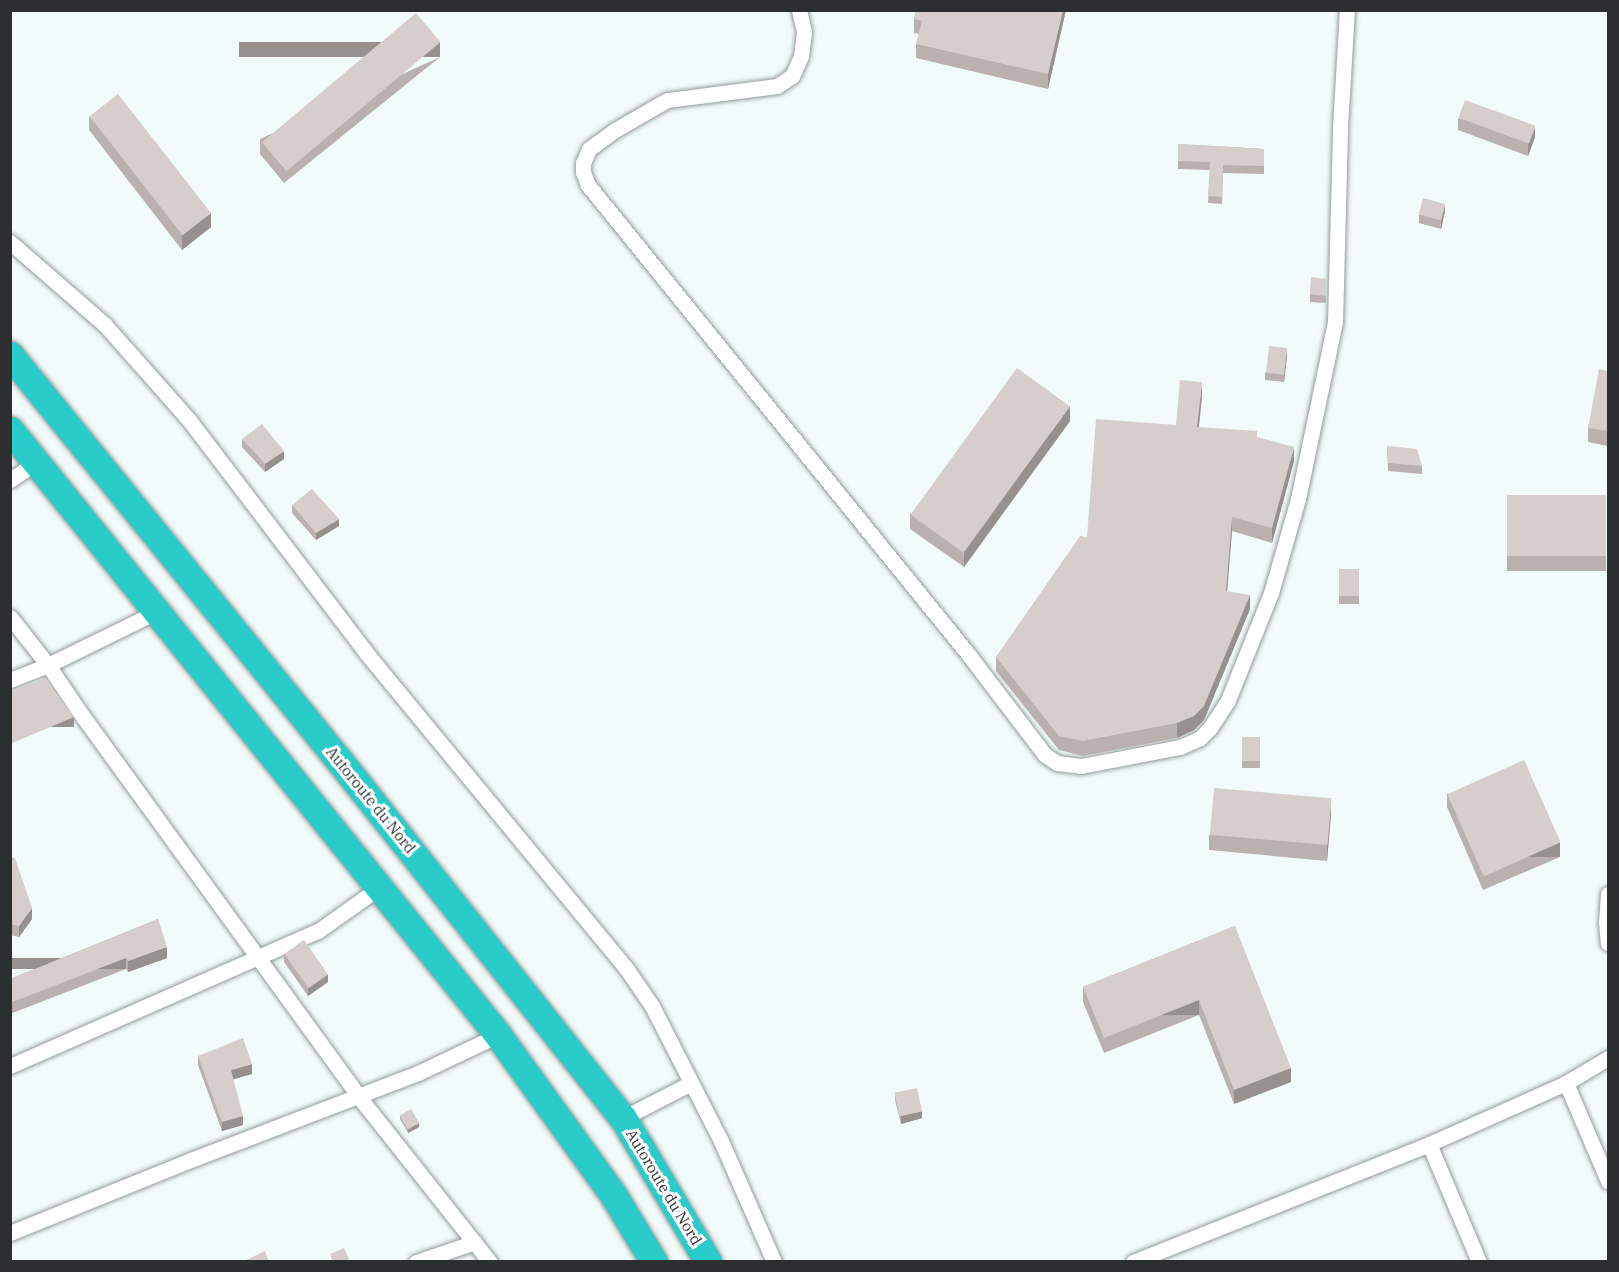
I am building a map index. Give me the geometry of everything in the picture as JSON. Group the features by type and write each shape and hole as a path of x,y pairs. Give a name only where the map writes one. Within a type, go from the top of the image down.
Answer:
{"highway":[{"name":"Autoroute du Nord","path":"10,356 338,759 623,1118 708,1262"},
{"path":"10,430 498,1035 614,1196 654,1262"}],"street":[{"path":"799,10 804,32 801,56 792,76 777,86 667,100 615,130 589,149 583,163 583,172 588,185 968,654 1045,755 1057,763 1080,766 1180,747 1200,738 1210,728 1228,700 1271,593 1298,499 1335,322 1340,127 1347,10"},
{"path":"10,242 105,325 203,437 367,654 626,968 651,1006 721,1141 774,1262"},
{"path":"10,480 37,462"},
{"path":"10,680 48,665 158,611"},
{"path":"10,616 48,665 359,1097 490,1262"},
{"path":"10,1066 259,960 318,932 380,887"},
{"path":"1608,894 1606,922 1608,943"},
{"path":"10,1233 192,1159 359,1097 418,1073 498,1035"},
{"path":"1133,1262 1429,1144 1566,1083 1608,1058"},
{"path":"623,1118 691,1083"},
{"path":"1566,1083 1608,1181"},
{"path":"1429,1144 1479,1262"},
{"path":"416,1262 475,1242"}],"building":[{"path":"916,10 1063,10 1048,74 916,44 922,21 914,19"},
{"path":"416,13 440,42 286,171 262,142"},
{"path":"118,94 211,213 183,235 90,116"},
{"path":"1465,100 1535,126 1529,144 1459,118"},
{"path":"1178,144 1264,149 1264,166 1223,165 1222,197 1208,196 1210,162 1178,161"},
{"path":"1423,198 1445,204 1441,220 1419,214"},
{"path":"1311,277 1326,279 1326,296 1310,294"},
{"path":"1269,346 1287,348 1284,375 1266,373"},
{"path":"1017,368 1070,406 963,553 911,514"},
{"path":"1599,369 1608,371 1608,431 1588,428"},
{"path":"1180,380 1202,382 1197,427 1257,431 1257,437 1294,447 1272,528 1232,517 1226,591 1250,595 1204,706 1194,716 1177,723 1083,741 1059,736 996,657 1080,536 1087,537 1096,419 1176,425"},
{"path":"262,424 284,451 265,464 242,439"},
{"path":"1387,446 1417,449 1422,466 1388,463"},
{"path":"312,489 339,519 316,533 292,505"},
{"path":"1507,495 1606,495 1606,556 1507,556"},
{"path":"1339,569 1359,569 1359,596 1339,596"},
{"path":"45,678 74,717 10,744 10,691"},
{"path":"1242,737 1260,737 1260,761 1242,761"},
{"path":"1524,760 1561,842 1484,876 1447,794"},
{"path":"1214,788 1332,798 1327,845 1210,835"},
{"path":"10,857 15,858 32,908 19,926 10,924"},
{"path":"158,919 167,947 128,961 126,958 10,1003 10,979"},
{"path":"1235,926 1291,1068 1234,1090 1199,1000 1104,1038 1083,987"},
{"path":"304,940 328,974 308,988 284,954"},
{"path":"243,1038 252,1064 231,1070 243,1116 222,1122 198,1056"},
{"path":"917,1088 922,1111 899,1116 895,1093"},
{"path":"411,1109 419,1123 408,1129 400,1116"},
{"path":"344,1248 349,1259 345,1262 333,1262 330,1254"},
{"path":"265,1251 269,1262 242,1262"}]}
